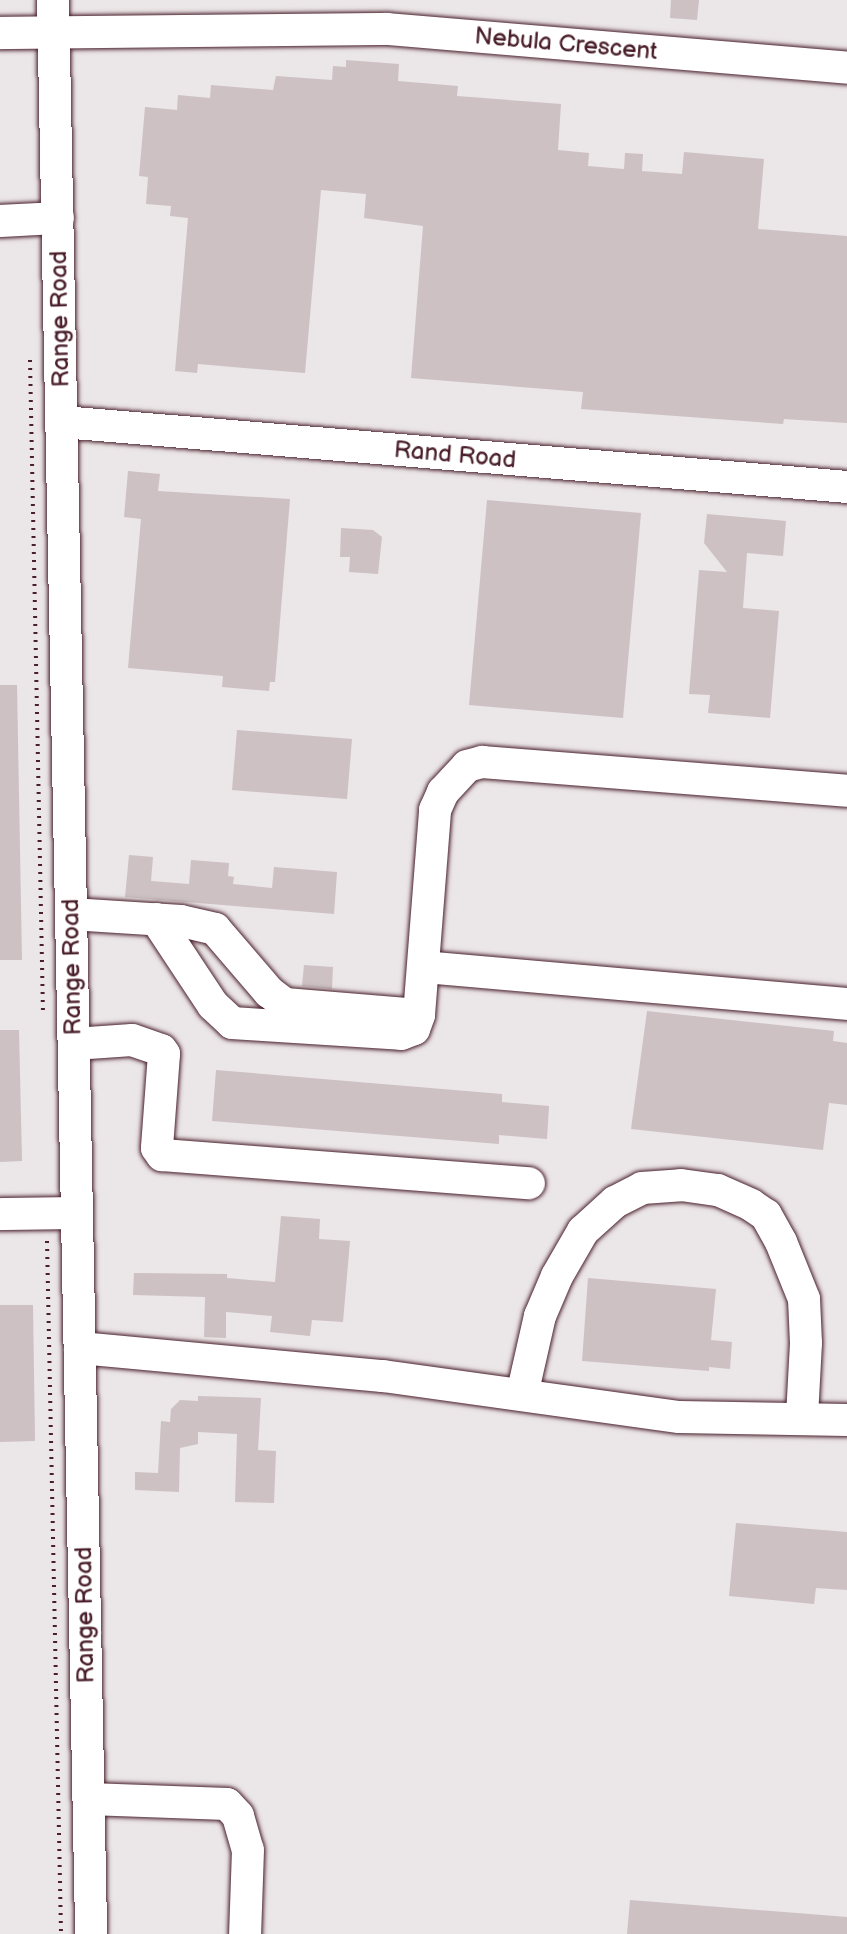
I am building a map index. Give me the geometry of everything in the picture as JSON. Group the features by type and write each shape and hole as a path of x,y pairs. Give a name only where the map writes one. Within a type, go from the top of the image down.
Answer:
{"street":[{"name":"Nebula Crescent","path":"0,33 54,16 286,14 387,29 847,68"},
{"name":"Range Road","path":"54,16 71,914 88,1044 77,1213 91,1934"},
{"path":"0,221 58,218"},
{"name":"Rand Road","path":"62,422 847,487"},
{"path":"156,919 213,1005 232,1023 401,1034 414,1029 419,1015 435,810 443,792 467,766 482,762 847,791"},
{"path":"71,914 204,925 222,934 269,992 285,1004 419,1015"},
{"path":"424,967 847,1004"},
{"path":"88,1044 133,1055 161,1050 164,1054 157,1148 162,1155 529,1183"},
{"path":"522,1395 540,1316 557,1276 583,1231 615,1202 642,1188 681,1185 718,1190 751,1205 766,1215 781,1242 804,1299 806,1343 802,1418"},
{"path":"0,1214 77,1213"},
{"path":"80,1348 368,1374 679,1417 847,1420"},
{"path":"89,1799 227,1804 238,1816 248,1850 245,1934"}],"path":[{"path":"30,354 43,1013"},
{"path":"47,1241 61,1934"}],"shaded area":[{"path":"0,0 847,0 847,1934 0,1934"}],"building":[{"path":"671,0 699,0 697,20 670,18"},
{"path":"346,60 399,64 398,81 458,86 457,96 561,104 558,150 589,153 588,166 624,169 625,153 643,154 642,171 682,174 684,152 764,159 758,229 847,236 847,423 784,419 783,424 581,409 583,392 411,378 423,226 364,218 366,194 321,190 305,373 198,364 197,373 175,371 188,218 170,216 171,206 146,204 148,177 139,176 145,107 177,110 178,95 210,98 211,85 273,90 276,76 332,80 333,66 346,67"},
{"path":"128,471 160,474 158,491 290,499 275,682 270,682 269,691 222,687 223,676 128,668 141,519 124,517"},
{"path":"487,500 641,513 623,718 469,705"},
{"path":"707,514 786,521 783,556 747,553 743,608 779,611 770,718 708,713 710,695 689,694 699,570 727,572 704,543"},
{"path":"341,528 373,530 382,537 378,574 349,572 350,557 340,557"},
{"path":"0,685 17,685 22,960 0,960"},
{"path":"237,730 352,739 347,799 232,790"},
{"path":"129,855 153,857 151,881 189,884 191,860 229,863 228,876 234,877 233,884 272,888 274,867 337,872 334,914 125,897"},
{"path":"304,965 333,967 332,989 302,986"},
{"path":"647,1011 834,1031 833,1041 847,1043 847,1105 829,1103 823,1150 631,1129"},
{"path":"0,1030 19,1030 22,1161 0,1162"},
{"path":"216,1070 502,1094 502,1102 549,1106 547,1139 499,1135 499,1144 212,1121"},
{"path":"281,1216 320,1219 319,1239 350,1241 343,1322 312,1320 310,1336 270,1332 272,1316 226,1312 226,1338 204,1337 205,1297 133,1295 134,1273 227,1274 227,1278 275,1282"},
{"path":"588,1278 716,1289 711,1340 732,1342 730,1369 709,1367 709,1371 582,1361"},
{"path":"0,1305 33,1305 35,1441 0,1442"},
{"path":"198,1396 261,1398 258,1450 276,1451 274,1503 235,1502 237,1434 198,1432 198,1444 180,1448 179,1492 135,1490 135,1472 158,1473 161,1421 170,1422 171,1409 180,1400 198,1401"},
{"path":"736,1523 847,1532 847,1590 816,1588 814,1604 729,1596"},
{"path":"630,1900 847,1917 847,1934 627,1934"}]}
